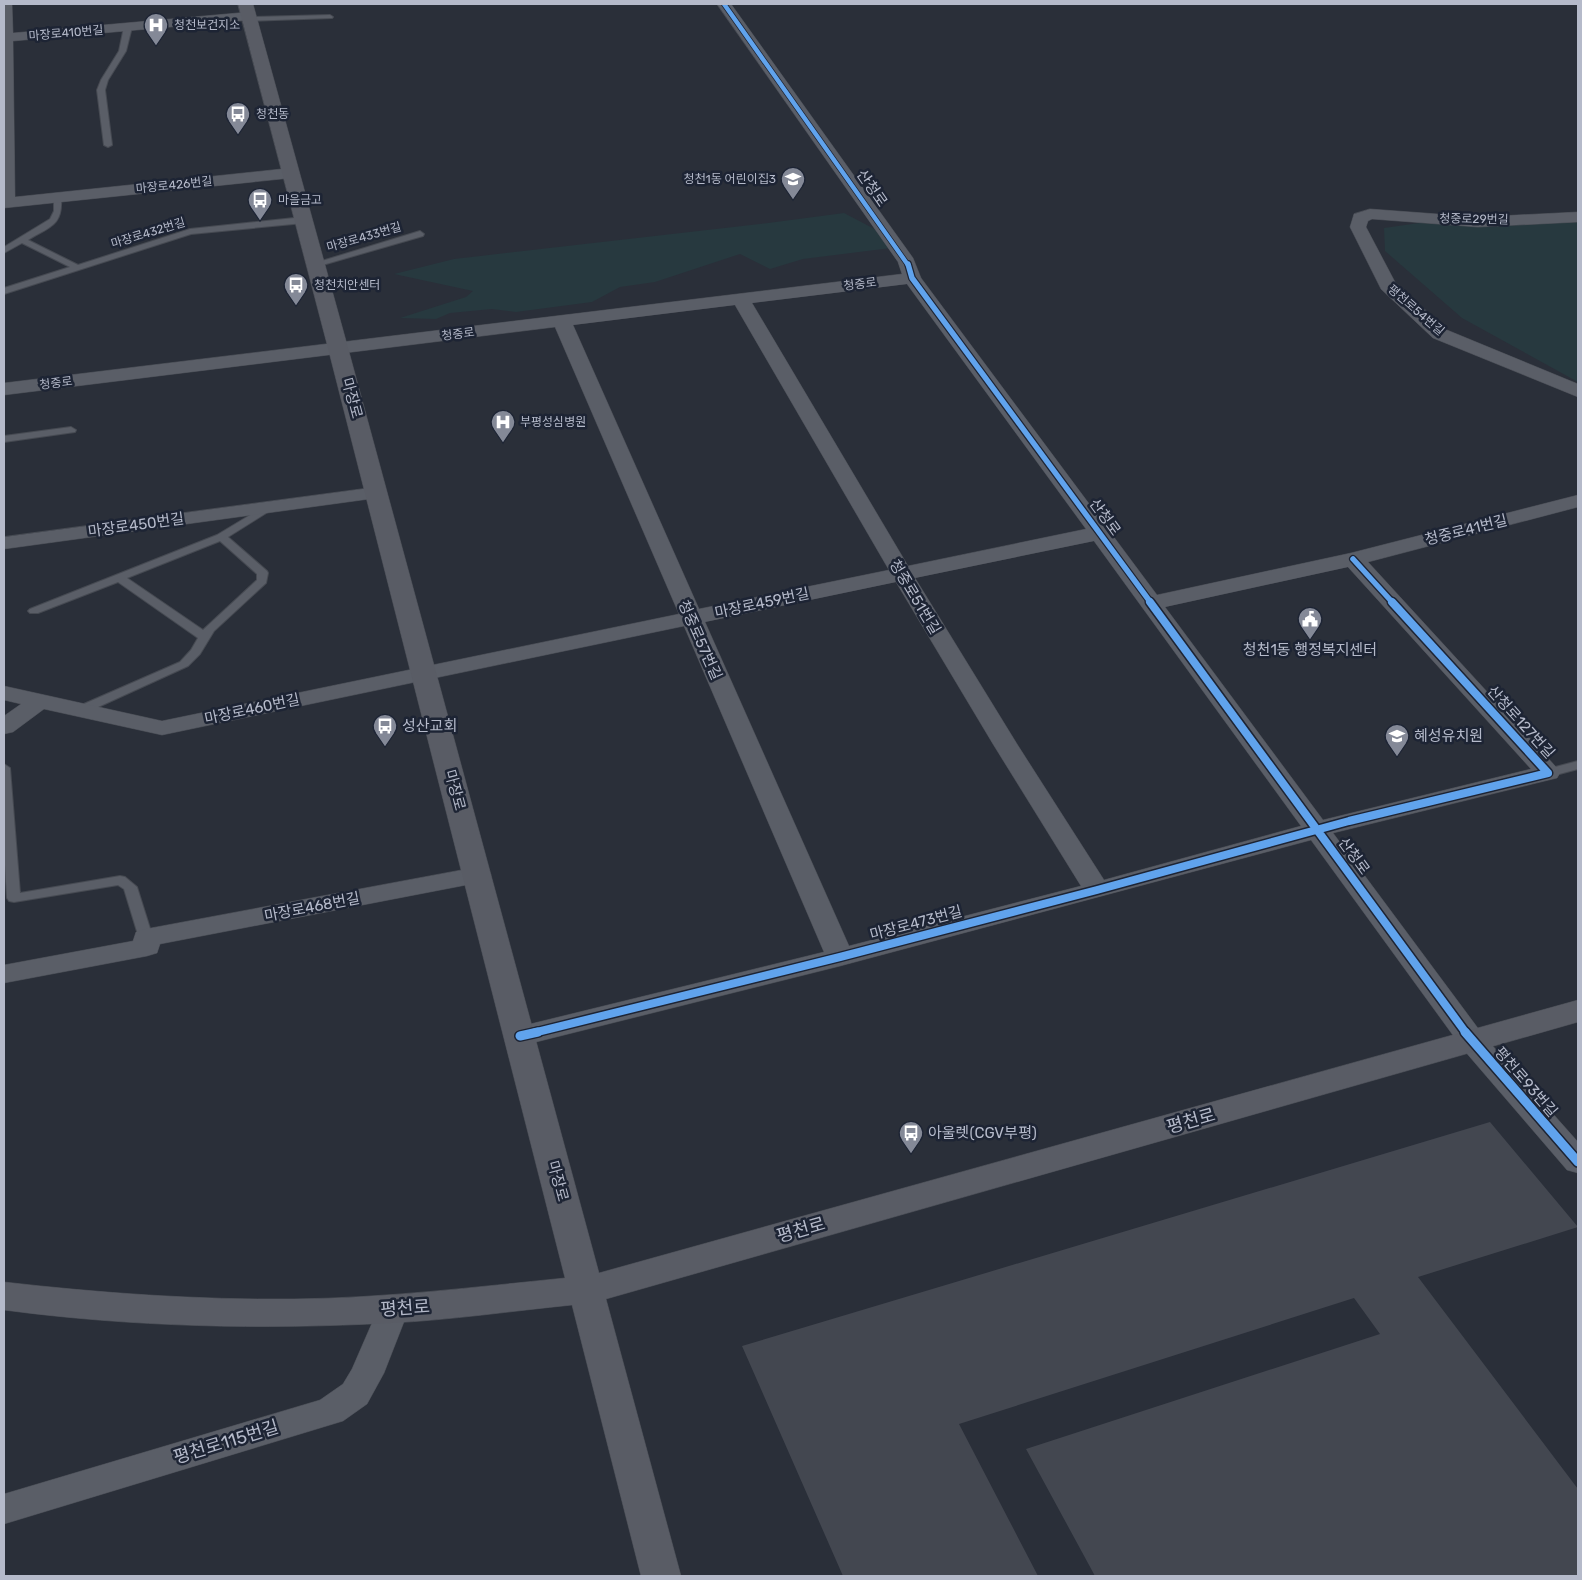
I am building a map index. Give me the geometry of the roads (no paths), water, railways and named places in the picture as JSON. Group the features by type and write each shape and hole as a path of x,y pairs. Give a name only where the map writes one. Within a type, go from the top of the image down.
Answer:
{"main road":[{"name":"마장로","path":"248,13 478,875 661,1576"},
{"name":"평천로","path":"4,1296 72,1304 184,1311 294,1313 392,1309 587,1290 1578,1011"}],"street":[{"path":"5,4 8,191 5,203"},
{"name":"산청로","path":"724,4 907,262 912,278 1473,1042"},
{"name":"마장로410번길","path":"5,38 128,27 248,13"},
{"name":"마장로426번길","path":"5,203 291,173"},
{"name":"청중로29번길","path":"1370,214 1478,222 1578,217"},
{"name":"평천로54번길","path":"1370,214 1360,218 1358,227 1386,285 1440,334 1578,391"},
{"name":"청중로","path":"4,389 912,278"},
{"name":"청중로51번길","path":"741,299 1024,778 1097,890"},
{"name":"청중로57번길","path":"562,321 840,958"},
{"name":"마장로450번길","path":"4,543 377,493"},
{"name":"청중로41번길","path":"1353,559 1578,501"},
{"name":"마장로459번길","path":"424,673 1100,533"},
{"path":"1151,603 1353,559"},
{"name":"산청로127번길","path":"1317,830 1548,773 1353,559"},
{"name":"마장로460번길","path":"4,693 162,728 424,673"},
{"path":"4,727 40,701"},
{"name":"마장로473번길","path":"520,1036 840,958 1317,830"},
{"name":"마장로468번길","path":"4,974 147,947 146,938 478,875"},
{"name":"평천로93번길","path":"1473,1042 1578,1162"},
{"name":"평천로115번길","path":"4,1509 331,1411 354,1394 366,1373 392,1309"}],"lane":[{"path":"248,13 330,18"},
{"name":"마장로410번길","path":"108,145 101,90 103,81 121,55 126,43 128,27"},
{"path":"4,250 53,221 58,211 57,198"},
{"name":"마장로432번길","path":"4,291 190,232 304,220"},
{"name":"마장로433번길","path":"316,264 420,234"},
{"path":"22,240 78,268"},
{"path":"4,439 71,430"},
{"name":"마장로450번길","path":"34,610 221,536 268,508"},
{"path":"81,710 184,664 196,652 209,629 262,581 263,573 221,536"},
{"path":"119,577 205,636"},
{"name":"산청로127번길","path":"1548,773 1578,765"},
{"path":"4,768 14,898 120,880 130,887 146,938"}],"place":[{"name":"청천보건지소","path":"156,46"},
{"name":"청천동","path":"238,135"},
{"name":"청천1동 어린이집3","path":"793,200"},
{"name":"마을금고","path":"260,221"},
{"name":"청천치안센터","path":"296,306"},
{"name":"부평성심병원","path":"503,443"},
{"name":"청천1동 행정복지센터","path":"1310,640"},
{"name":"성산교회","path":"385,747"},
{"name":"혜성유치원","path":"1397,757"},
{"name":"아울렛(CGV부평)","path":"911,1154"}]}
